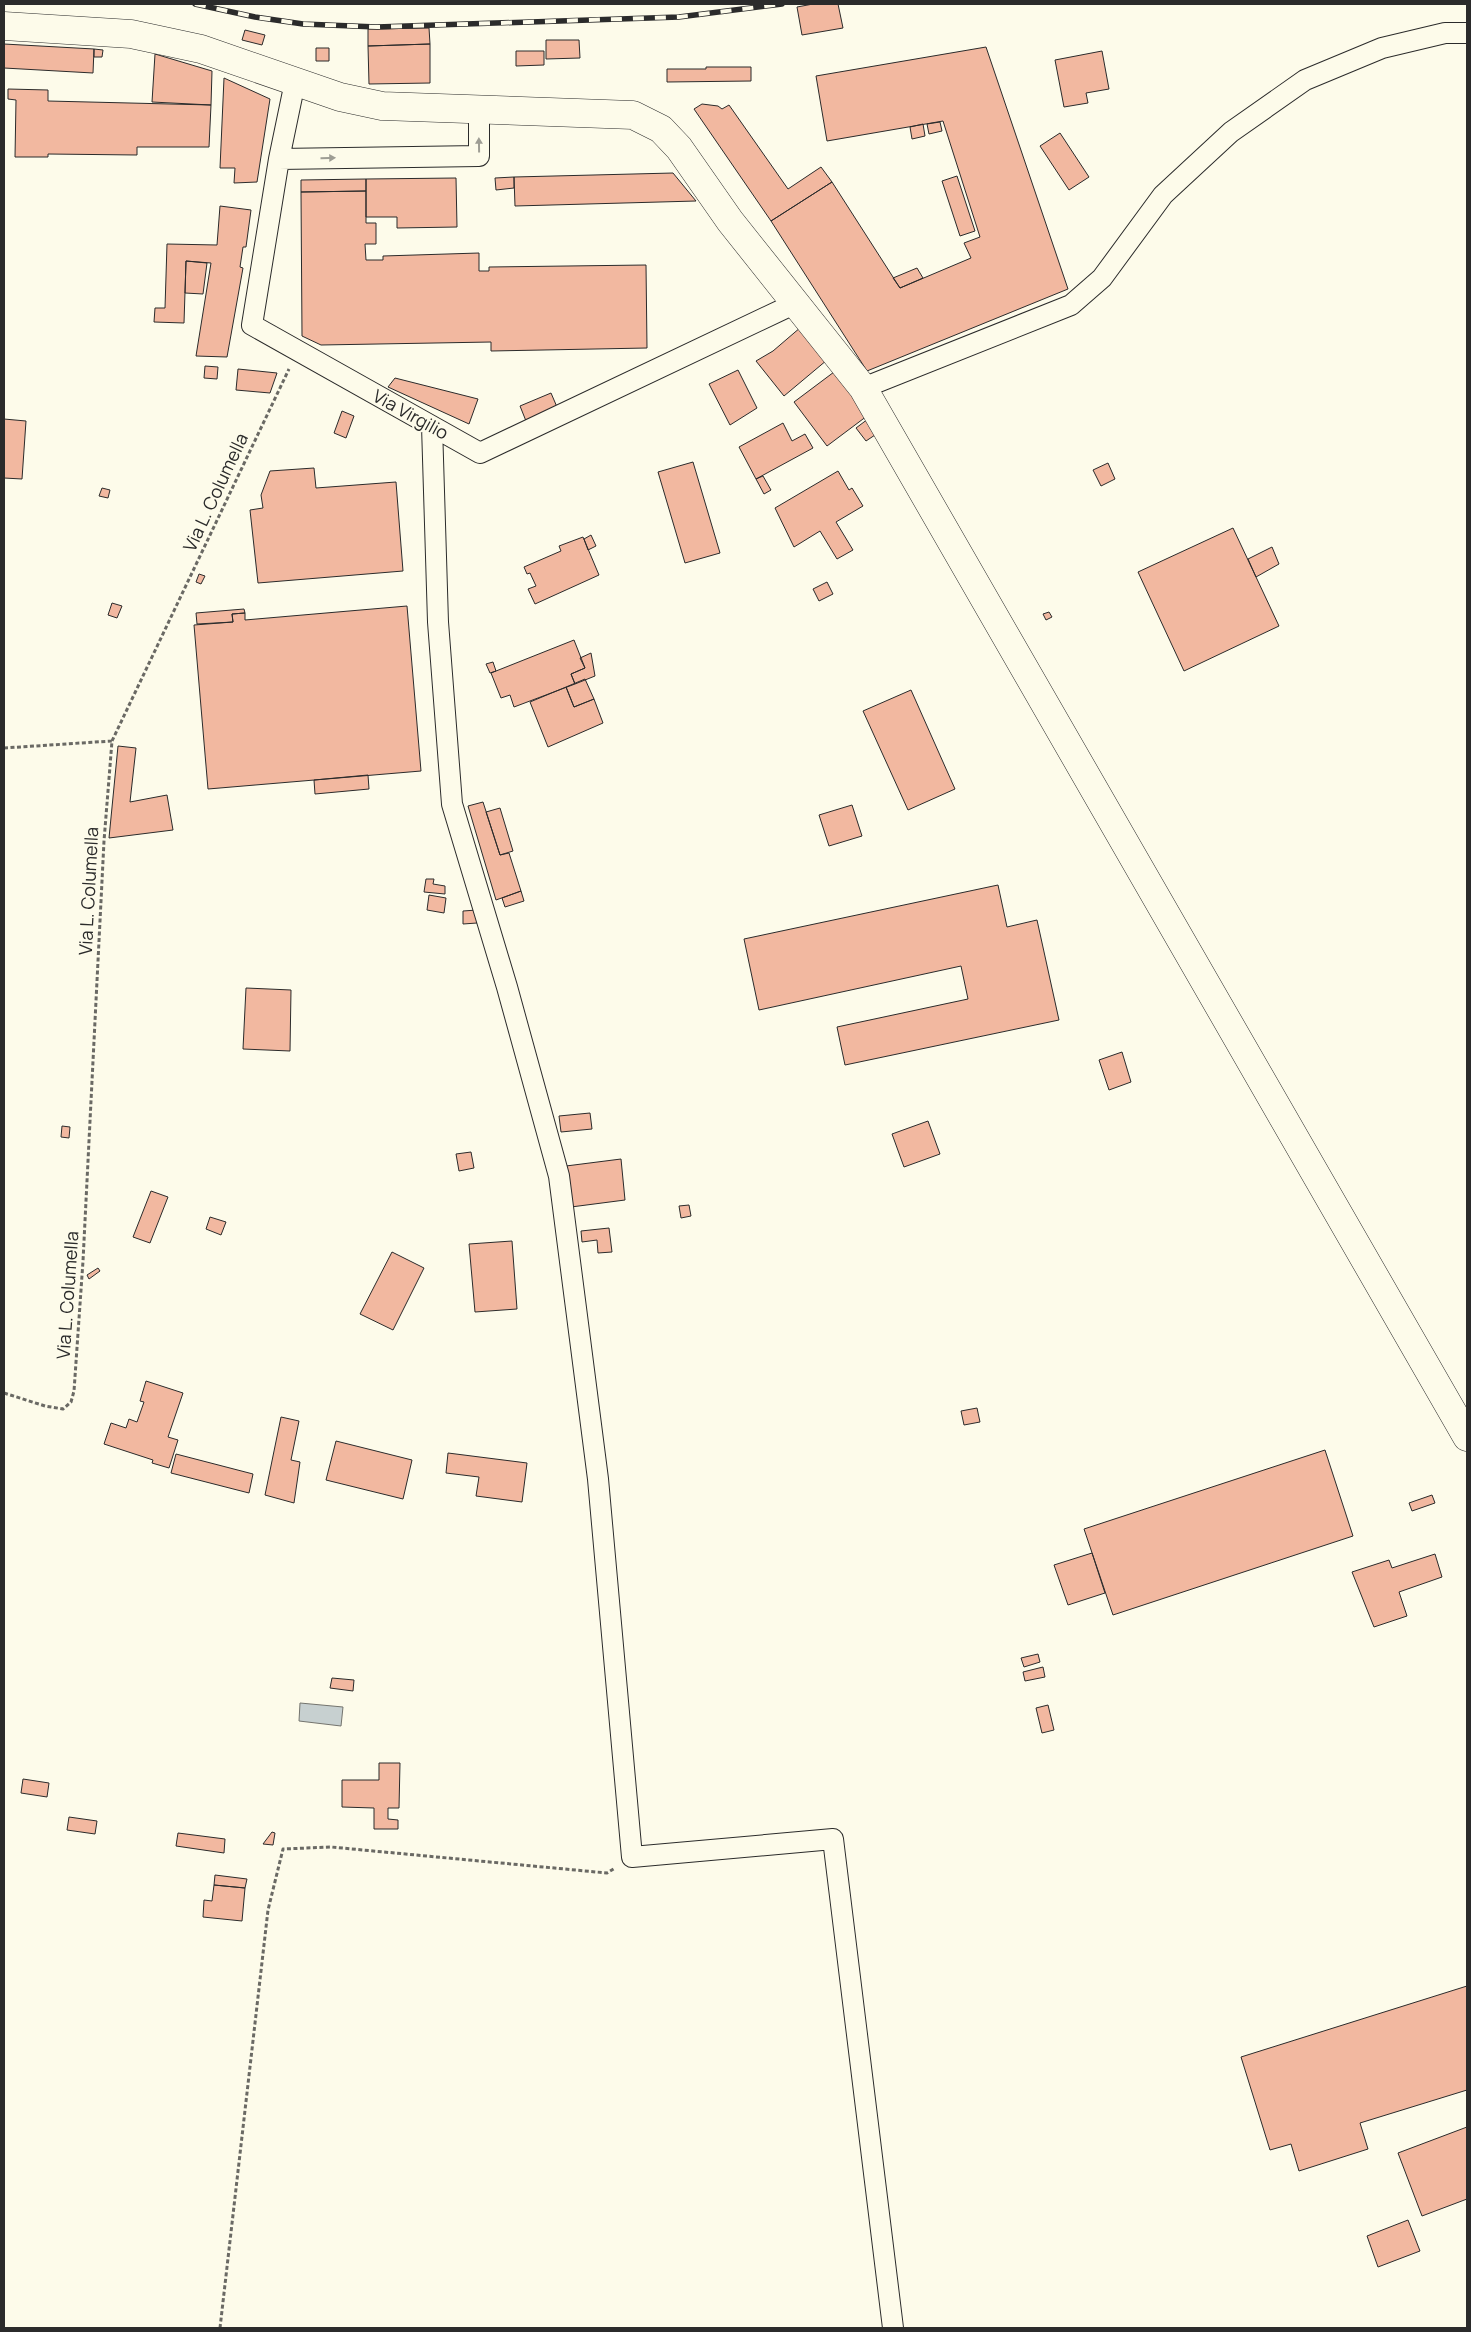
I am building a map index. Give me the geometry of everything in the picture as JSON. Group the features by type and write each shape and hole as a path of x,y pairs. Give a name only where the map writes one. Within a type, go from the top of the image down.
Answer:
{"main road":[{"path":"4,26 131,34 201,49 340,97 382,106 633,115 661,129 679,148 730,221 864,388 1467,1437"}],"street":[{"path":"864,388 1071,305 1102,278 1163,195 1231,132 1305,80 1382,48 1445,33 1467,33"},
{"name":"Via Virgilio","path":"295,82 279,159 252,325 480,454 796,303"},
{"path":"279,159 479,156 479,108"},
{"path":"432,426 438,622 452,804 507,987 559,1176 598,1479 632,1856 834,1839 893,2328"}],"path":[{"name":"Via L. Columella","path":"4,1393 45,1406 63,1409 71,1402 74,1391 83,1261 104,841 112,741 298,350"},
{"path":"4,748 112,741"},
{"path":"220,2328 268,1910 283,1849 331,1847 607,1873 632,1856"}],"shaded area":[{"path":"300,1703 343,1707 341,1726 299,1721"}],"building":[{"path":"813,4 838,4 843,28 802,35 797,7"},
{"path":"429,28 430,44 368,46 368,29"},
{"path":"245,30 265,35 262,45 242,40"},
{"path":"546,40 579,40 580,58 546,59"},
{"path":"4,44 94,49 93,73 4,68"},
{"path":"430,44 430,83 369,84 368,46"},
{"path":"986,47 1068,289 867,371 771,221 832,182 900,288 971,258 964,243 980,237 943,121 827,141 816,76"},
{"path":"316,48 329,48 329,61 316,61"},
{"path":"94,49 103,50 102,57 94,57"},
{"path":"516,51 544,51 544,65 516,66"},
{"path":"1102,51 1109,89 1086,93 1088,103 1064,107 1055,60"},
{"path":"155,54 212,71 211,105 152,102"},
{"path":"706,67 751,67 751,81 667,82 667,69 706,69"},
{"path":"224,78 270,99 257,182 234,183 235,168 220,168"},
{"path":"8,89 48,90 48,101 211,105 209,147 137,147 137,155 48,154 48,157 15,157 16,100 8,99"},
{"path":"702,104 718,106 722,109 729,105 788,189 821,167 832,182 771,221 694,109"},
{"path":"940,122 942,131 929,134 927,124"},
{"path":"923,124 925,136 912,139 910,127"},
{"path":"1060,133 1089,177 1069,190 1040,146"},
{"path":"673,173 696,201 515,206 514,177"},
{"path":"957,176 975,231 960,236 942,181"},
{"path":"514,177 514,188 496,190 495,178"},
{"path":"456,178 457,227 397,228 397,217 366,217 366,179"},
{"path":"366,179 366,191 301,192 301,180"},
{"path":"366,191 366,223 376,223 376,244 365,244 366,260 383,260 383,256 479,253 479,271 489,271 489,267 646,265 647,348 491,351 491,342 321,345 302,336 301,192"},
{"path":"220,206 251,210 246,247 243,247 240,267 243,268 227,357 196,356 211,263 186,261 184,323 154,322 155,308 165,308 167,244 217,245"},
{"path":"186,261 207,263 203,294 185,293"},
{"path":"917,268 923,278 900,288 893,278"},
{"path":"801,327 827,360 784,396 756,361 773,351"},
{"path":"205,366 218,367 217,379 204,378"},
{"path":"238,369 277,373 270,393 236,390"},
{"path":"738,370 757,408 730,425 709,384"},
{"path":"834,372 867,416 827,446 794,402"},
{"path":"395,378 478,399 469,424 388,387"},
{"path":"551,393 557,407 526,421 520,406"},
{"path":"342,411 354,416 346,438 334,433"},
{"path":"4,419 26,421 22,479 4,478"},
{"path":"868,419 878,433 866,441 856,428"},
{"path":"783,423 792,441 805,434 813,448 756,479 739,447"},
{"path":"693,462 720,553 685,563 658,472"},
{"path":"1108,463 1115,479 1101,486 1093,470"},
{"path":"314,468 316,488 396,482 403,571 258,583 250,510 263,508 261,495 270,471"},
{"path":"838,471 849,490 852,488 863,506 836,522 853,550 837,559 820,531 794,547 775,508"},
{"path":"763,476 771,490 764,494 756,479"},
{"path":"102,488 110,490 108,498 99,496"},
{"path":"1233,528 1279,626 1184,671 1138,572"},
{"path":"591,535 596,546 588,550 584,539"},
{"path":"583,537 599,575 535,604 528,589 536,586 530,573 527,574 524,567 561,551 559,546"},
{"path":"1272,547 1279,564 1256,577 1248,559"},
{"path":"199,574 205,576 201,584 196,582"},
{"path":"827,582 833,594 819,601 813,589"},
{"path":"112,603 122,606 117,618 108,615"},
{"path":"407,606 421,771 208,789 194,625 233,622 232,614 245,613 245,620"},
{"path":"244,609 245,613 232,614 233,622 197,624 196,613"},
{"path":"1049,612 1052,617 1046,620 1043,614"},
{"path":"574,640 585,668 571,674 575,684 514,707 510,695 501,698 491,673"},
{"path":"591,653 595,676 575,684 571,674 585,668 580,658"},
{"path":"493,662 496,671 490,673 486,664"},
{"path":"585,679 594,699 574,707 566,687"},
{"path":"566,687 574,707 594,699 603,723 548,747 530,702"},
{"path":"911,690 955,789 908,810 863,711"},
{"path":"118,746 136,748 130,802 167,795 173,830 109,838"},
{"path":"368,775 369,789 315,794 314,780"},
{"path":"483,802 500,855 509,853 521,891 496,900 468,806"},
{"path":"852,805 862,836 829,846 819,815"},
{"path":"500,808 513,851 500,855 486,812"},
{"path":"426,879 434,879 433,884 445,886 445,894 424,892"},
{"path":"998,885 1007,927 1037,920 1059,1020 845,1065 837,1027 968,999 961,966 759,1010 744,939"},
{"path":"521,891 524,901 505,907 502,898"},
{"path":"429,895 446,898 444,913 427,910"},
{"path":"477,910 477,923 463,924 463,911"},
{"path":"246,988 291,990 290,1051 243,1049"},
{"path":"1122,1052 1131,1082 1109,1090 1099,1060"},
{"path":"590,1113 592,1129 561,1132 559,1116"},
{"path":"928,1121 940,1154 904,1167 892,1134"},
{"path":"62,1126 70,1127 69,1138 61,1137"},
{"path":"471,1152 474,1168 459,1171 456,1154"},
{"path":"621,1159 625,1200 571,1207 566,1166"},
{"path":"151,1191 168,1197 150,1243 133,1237"},
{"path":"689,1205 691,1216 681,1218 679,1206"},
{"path":"210,1217 226,1222 221,1235 206,1229"},
{"path":"609,1228 612,1252 598,1253 597,1240 582,1242 581,1231"},
{"path":"512,1241 517,1309 475,1312 469,1244"},
{"path":"392,1252 424,1268 393,1330 360,1314"},
{"path":"98,1268 100,1271 89,1279 87,1275"},
{"path":"146,1381 183,1393 168,1437 178,1440 169,1468 152,1463 153,1460 104,1444 111,1423 126,1428 129,1419 137,1422 144,1402 140,1401"},
{"path":"977,1408 980,1422 964,1425 961,1411"},
{"path":"281,1417 299,1421 291,1460 300,1462 294,1503 265,1495"},
{"path":"336,1441 412,1460 403,1499 326,1480"},
{"path":"1325,1450 1353,1536 1113,1615 1084,1529"},
{"path":"448,1453 527,1463 522,1502 476,1496 479,1477 446,1473"},
{"path":"176,1454 253,1474 249,1493 171,1473"},
{"path":"1432,1495 1435,1503 1412,1511 1409,1503"},
{"path":"1092,1553 1105,1593 1068,1605 1054,1565"},
{"path":"1435,1554 1442,1577 1399,1592 1407,1616 1374,1627 1352,1572 1389,1560 1392,1568"},
{"path":"1038,1654 1040,1662 1024,1667 1021,1658"},
{"path":"1043,1667 1045,1677 1025,1681 1023,1672"},
{"path":"332,1678 354,1680 353,1691 330,1688"},
{"path":"1048,1705 1054,1730 1042,1733 1036,1708"},
{"path":"379,1763 400,1763 399,1808 388,1808 388,1819 398,1820 398,1829 374,1829 374,1808 342,1807 342,1780 379,1780"},
{"path":"23,1779 49,1783 47,1797 21,1793"},
{"path":"69,1817 97,1821 95,1834 67,1830"},
{"path":"272,1832 275,1833 273,1845 263,1844"},
{"path":"178,1833 225,1839 224,1853 176,1846"},
{"path":"215,1875 247,1879 245,1888 214,1885"},
{"path":"214,1885 245,1888 242,1921 203,1917 204,1900 212,1901"},
{"path":"1467,1986 1467,2090 1360,2123 1368,2149 1299,2171 1291,2144 1270,2150 1241,2057"},
{"path":"1467,2127 1467,2199 1422,2216 1398,2153"},
{"path":"1408,2220 1420,2251 1378,2267 1367,2236"}],"railway":[{"path":"195,4 255,17 303,24 377,27 679,17 782,4"}]}
